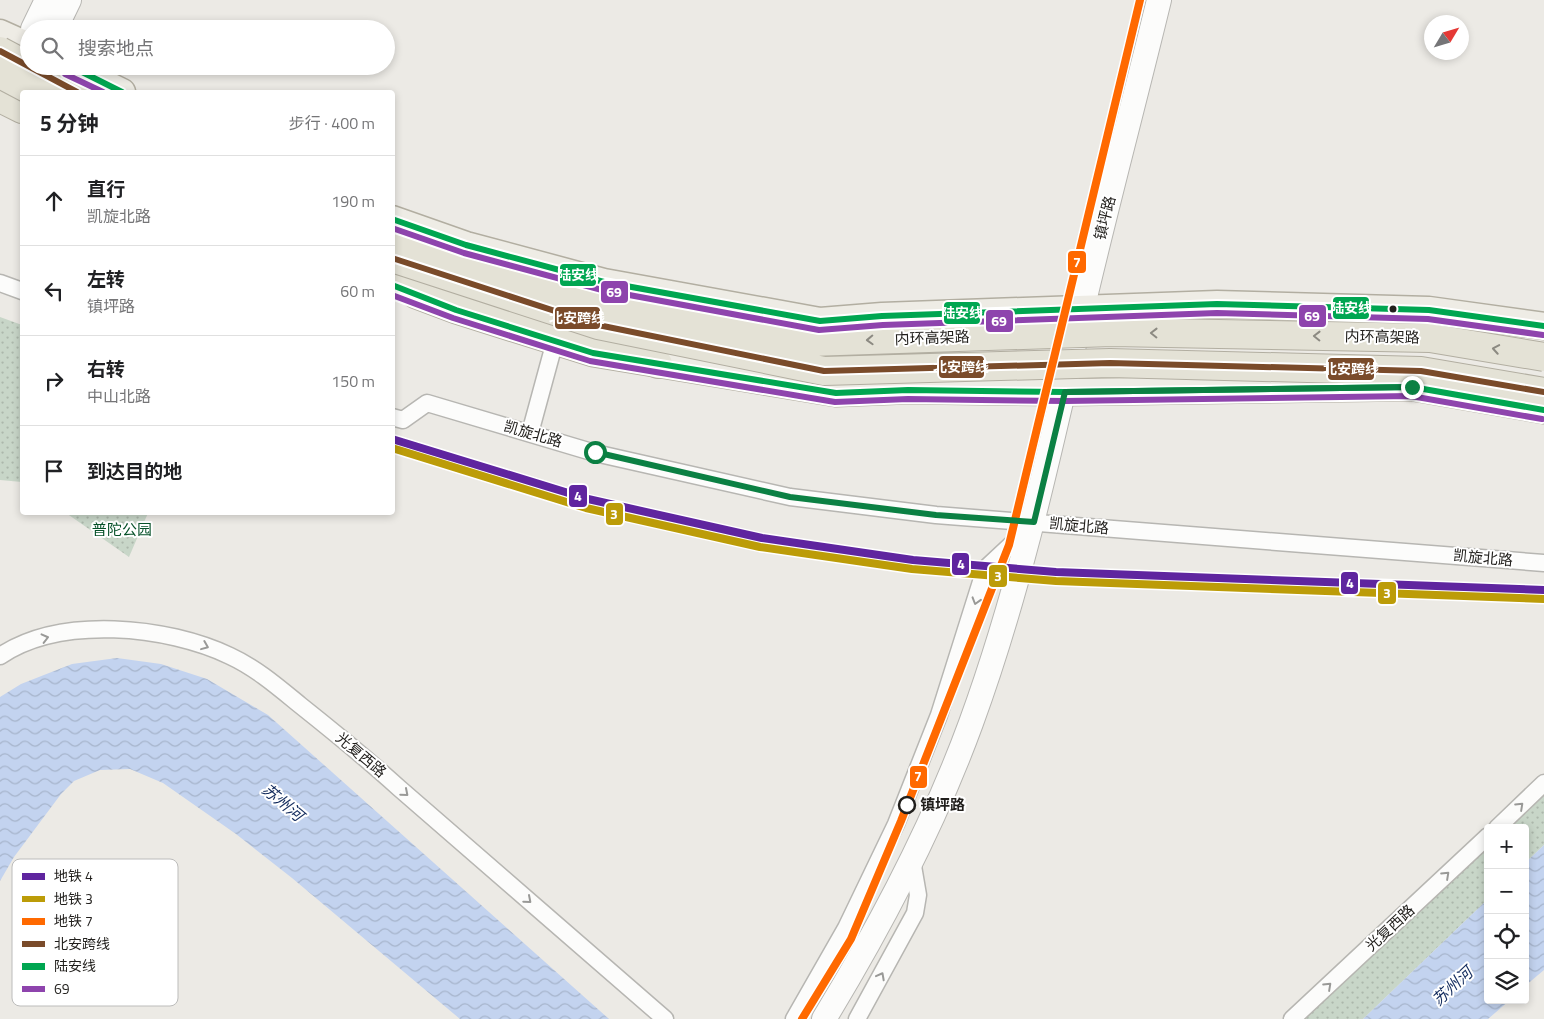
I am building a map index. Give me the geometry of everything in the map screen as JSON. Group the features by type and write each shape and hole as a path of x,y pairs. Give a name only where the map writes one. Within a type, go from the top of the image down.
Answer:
{"highway":[{"path":"0,74 16,98"},
{"path":"58,75 75,90"},
{"name":"内环高架路","path":"395,237 607,302 810,342 1112,332 1430,338 1544,357"},
{"name":"内环高架路","path":"395,259 598,325 824,370 1110,362 1411,371 1544,392"},
{"path":"395,277 554,333 658,364"}],"main road":[{"path":"37,20 47,0"},
{"path":"59,20 69,0"},
{"name":"镇坪路","path":"824,1019 889,906 912,860 970,725 992,662 1034,522 1065,392 1082,310 1159,0"},
{"path":"0,33 20,43"},
{"path":"16,98 20,75"},
{"path":"88,75 118,90"},
{"path":"395,220 466,245 604,282 820,321 1217,304 1429,310 1544,326"},
{"path":"395,286 456,310 554,333"},
{"path":"658,364 836,393 908,390 1065,392 1412,387 1544,410"}],"street":[{"path":"0,283 20,290"},
{"path":"530,434 554,333"},
{"name":"凯旋北路","path":"395,418 403,420 427,403 595,452 790,497 936,515 1544,563"},
{"path":"794,1019 846,928 896,824 939,715 985,569 1034,522"},
{"name":"光复西路","path":"0,656 41,638 74,632 108,630 152,632 193,641 232,656 273,683 348,744 665,1019"},
{"path":"1501,824 1544,783"},
{"name":"光复西路","path":"1292,1019 1484,840"},
{"path":"857,1019 915,913 918,896 912,860"}],"green space":[{"path":"0,317 20,324 20,482 0,480"},
{"name":"普陀公园","path":"69,515 147,515 129,557"},
{"path":"1544,795 1544,845 1529,859 1529,824 1512,824"},
{"path":"1484,851 1484,903 1363,1019 1302,1019"}],"water":[{"name":"苏州河","path":"117,658 161,664 207,679 268,715 609,1019 460,1019 292,878 236,834 163,783 130,769 100,770 74,781 61,794 12,859 0,881 0,697 21,684 72,664"},
{"path":"1544,845 1544,970 1529,983 1529,869 1529,859"},
{"name":"苏州河","path":"1484,903 1484,1004 1505,1004 1488,1019 1363,1019"}],"metro line":[{"name":"7","path":"802,1019 851,939 901,821 1009,545 1140,0"},
{"name":"4","path":"395,440 588,499 762,538 913,560 1056,572 1544,590"},
{"name":"3","path":"395,449 586,508 760,547 912,569 1056,581 1544,599"}],"transit line":[{"name":"北安跨线","path":"0,51 20,62"},
{"name":"北安跨线","path":"45,75 73,90"},
{"name":"69","path":"67,75 99,90"},
{"name":"陆安线","path":"88,75 118,90"},
{"name":"陆安线","path":"395,220 466,245 604,282 820,321 882,316 1217,304 1429,310 1544,326"},
{"name":"69","path":"395,229 464,253 602,290 819,330 883,325 1217,313 1428,319 1543,335"},
{"name":"北安跨线","path":"395,259 598,325 824,371 1110,363 1421,371 1544,392"},
{"name":"陆安线","path":"395,286 456,310 593,353 836,393 908,390 1065,392 1412,387 1544,410"},
{"name":"69","path":"395,296 453,318 590,361 835,402 908,399 1065,401 1411,396 1542,419"}],"place":[{"name":"镇坪路","path":"907,805"}],"route":[{"path":"595,452 790,497 936,515 1034,522 1065,392 1412,387"}]}
